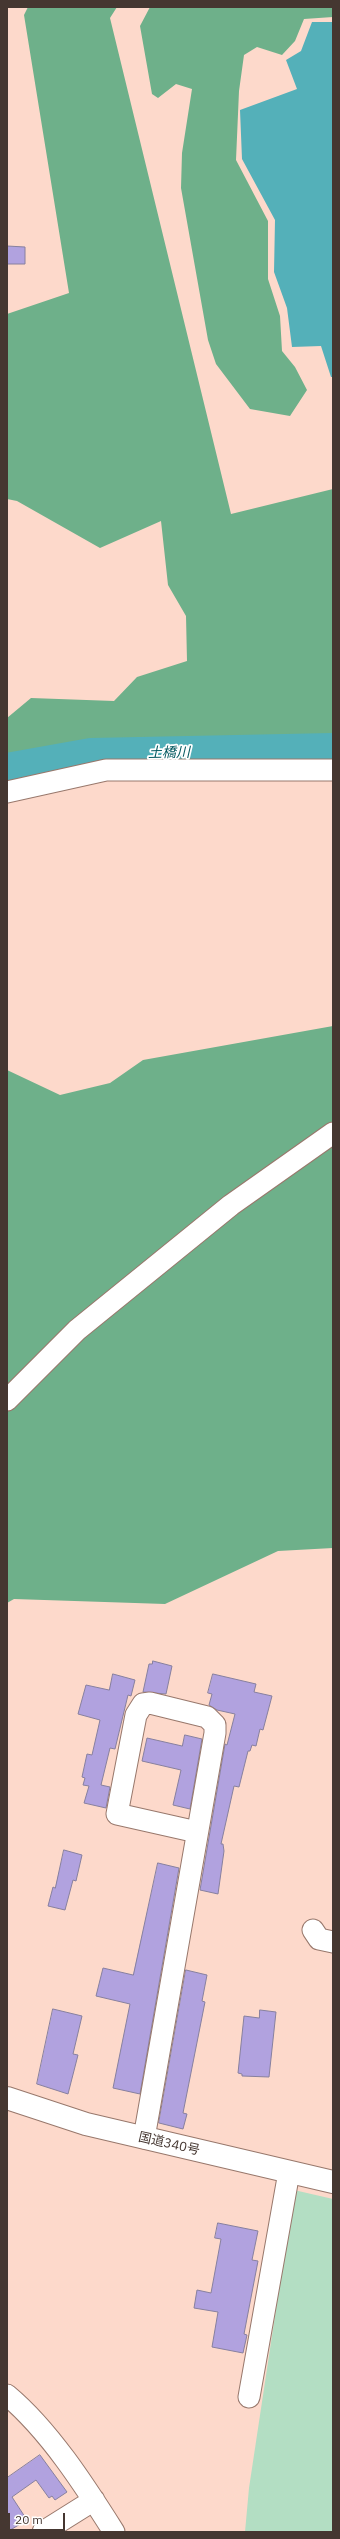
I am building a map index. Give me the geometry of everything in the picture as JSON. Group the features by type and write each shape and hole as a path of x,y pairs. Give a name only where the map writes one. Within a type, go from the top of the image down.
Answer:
{"highway":[{"name":"国道340号","path":"7,2098 86,2124 333,2182"}],"street":[{"path":"7,792 106,770 333,770"},
{"path":"7,1400 77,1330 231,1205 333,1134"},
{"path":"144,2138 215,1733 214,1725 207,1717 150,1703 143,1704 136,1714 117,1814 197,1832"},
{"path":"313,1930 319,1939 333,1942"},
{"path":"249,2397 289,2172"},
{"path":"7,2395 42,2429 94,2500 114,2532"},
{"path":"43,2532 94,2500"}],"green space":[{"path":"28,7 117,7 110,18 231,514 333,489 333,746 7,771 7,718 31,698 114,701 137,677 187,661 186,616 168,585 161,521 100,548 17,501 7,499 7,314 69,293 24,15"},
{"path":"150,7 333,7 333,17 304,19 295,41 282,55 257,47 244,55 239,91 236,160 268,221 268,279 280,316 282,351 295,367 307,390 290,416 250,409 216,364 208,340 181,188 182,153 192,89 176,84 158,98 152,94 140,26"},
{"path":"333,1026 333,1548 278,1551 165,1604 14,1599 7,1603 7,1070 60,1095 110,1083 143,1060"},
{"path":"294,2190 333,2199 333,2532 245,2532 249,2488"}],"water":[{"path":"312,22 333,22 333,377 331,377 321,346 292,347 287,308 274,272 275,220 242,159 240,110 297,89 286,60 301,51"}],"building":[{"path":"7,246 25,247 25,264 7,264"},
{"path":"153,1661 172,1666 166,1694 143,1692 149,1664 152,1664"},
{"path":"113,1674 135,1680 131,1696 128,1695 115,1749 110,1748 101,1785 110,1787 106,1808 84,1803 89,1786 83,1785 85,1778 82,1777 87,1754 92,1755 100,1720 78,1714 86,1685 109,1690"},
{"path":"213,1674 256,1684 254,1692 272,1696 263,1730 260,1729 256,1746 252,1745 250,1751 248,1751 239,1787 234,1786 221,1844 223,1844 224,1851 218,1894 200,1890 225,1744 227,1745 235,1714 217,1710 209,1705 212,1694 208,1693"},
{"path":"185,1735 202,1739 190,1809 173,1805 181,1770 142,1761 147,1738 182,1746"},
{"path":"64,1850 82,1855 76,1881 73,1880 65,1910 48,1906 53,1887 55,1888"},
{"path":"158,1863 179,1868 140,2094 113,2088 130,2004 96,1996 103,1968 133,1975"},
{"path":"186,1970 207,1975 202,2001 205,2002 183,2113 187,2114 183,2129 159,2123"},
{"path":"53,2009 82,2016 73,2054 78,2055 68,2094 37,2084"},
{"path":"260,2010 276,2012 269,2077 242,2076 242,2074 238,2073 244,2016 259,2018"},
{"path":"218,2223 258,2231 252,2260 258,2261 244,2334 247,2335 243,2353 212,2347 218,2312 194,2308 197,2290 211,2293 221,2239 215,2238"},
{"path":"40,2455 67,2492 55,2500 52,2496 49,2498 36,2480 12,2497 27,2520 7,2532 7,2478"}],"waterway":[{"name":"土橋川","path":"7,770 91,755 333,750"}]}
